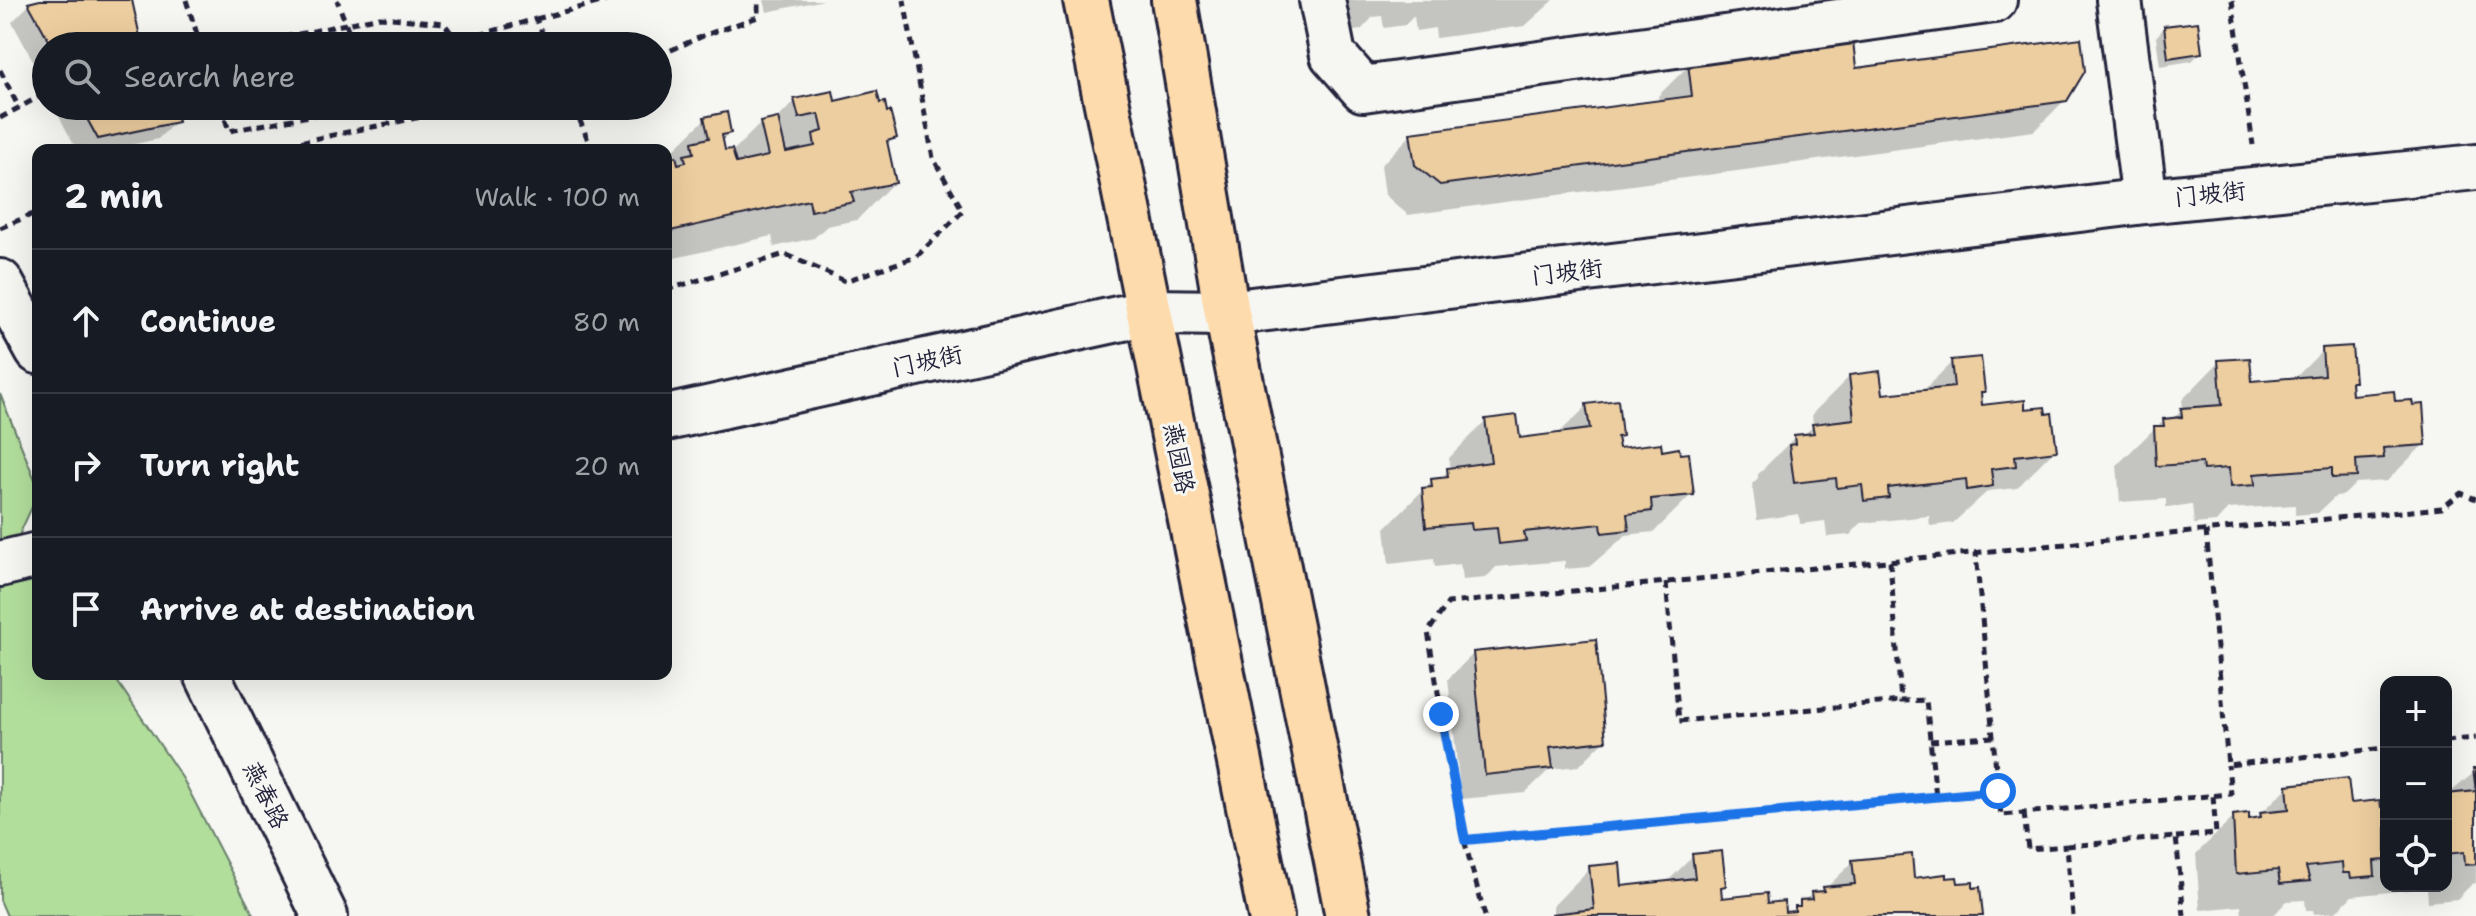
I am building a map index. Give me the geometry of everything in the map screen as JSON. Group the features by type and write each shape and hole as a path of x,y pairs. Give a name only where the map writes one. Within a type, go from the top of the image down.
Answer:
{"main road":[{"name":"燕园路","path":"1086,0 1271,916"},
{"path":"1174,0 1227,313 1348,916"}],"street":[{"path":"1322,0 1333,55 1363,89 1994,0"},
{"path":"2119,0 2145,201"},
{"name":"门坡街","path":"672,417 1150,312 1227,313 2145,201 2476,167"},
{"path":"0,282 32,340"},
{"path":"0,564 32,556"},
{"name":"燕春路","path":"210,680 325,916"}],"path":[{"path":"186,0 196,32"},
{"path":"337,0 349,32"},
{"path":"494,32 609,0"},
{"path":"672,50 758,17 758,0"},
{"path":"672,288 785,254 845,281 916,257 963,211 933,158 904,0"},
{"path":"2232,0 2260,189"},
{"path":"309,32 380,17 444,23 449,32"},
{"path":"536,19 542,32"},
{"path":"0,70 19,108"},
{"path":"0,118 32,101"},
{"path":"225,120 229,131 288,120"},
{"path":"289,144 407,120"},
{"path":"580,120 590,144"},
{"path":"0,228 32,215"},
{"path":"1485,916 1465,840 1428,632 1448,603 2442,508 2461,493 2476,499"},
{"path":"1976,553 2001,815 2231,794 2206,531"},
{"path":"1890,561 1901,701"},
{"path":"1666,582 1679,721 1926,700 1936,797"},
{"path":"1930,741 1993,737"},
{"path":"2452,740 2476,738"},
{"path":"2228,765 2380,749"},
{"path":"1465,840 1998,791"},
{"path":"2024,813 2028,849 2216,834 2213,795"},
{"path":"2176,837 2184,916"},
{"path":"2067,846 2073,916"}],"green space":[{"path":"0,394 32,472 32,507 20,533 32,569 32,680 116,680 183,779 254,916 7,916 0,900"}],"building":[{"path":"40,0 132,0 139,32 44,32 28,3"},
{"path":"2198,22 2202,53 2168,58 2164,26"},
{"path":"2081,38 2085,71 2067,101 1440,185 1415,165 1410,133 1692,96 1688,63 1853,41 1856,68"},
{"path":"833,91 835,101 877,91 880,103 885,102 887,112 890,111 897,138 887,141 896,183 851,192 854,202 811,211 809,200 672,231 672,157 676,156 678,164 686,162 684,155 694,153 692,142 709,138 704,117 727,112 731,133 722,135 725,150 732,149 736,163 768,156 760,122 778,118 786,152 815,146 813,134 823,131 819,114 799,118 794,99"},
{"path":"88,120 178,120 178,122 98,139"},
{"path":"2352,346 2355,382 2351,382 2352,395 2394,391 2395,401 2412,400 2413,405 2423,404 2426,445 2383,448 2384,458 2356,460 2357,477 2332,478 2332,468 2254,474 2255,485 2230,487 2229,468 2203,470 2202,463 2156,466 2154,426 2164,426 2163,419 2182,417 2181,408 2222,405 2218,360 2250,358 2252,381 2324,375 2322,348"},
{"path":"1981,357 1985,392 1981,392 1982,405 2025,400 2025,409 2045,407 2046,414 2052,413 2057,451 2015,456 2016,466 1991,469 1993,486 1967,490 1966,479 1888,488 1889,498 1864,501 1862,485 1837,488 1836,478 1794,483 1789,445 1795,444 1794,435 1814,433 1812,424 1854,419 1849,375 1880,371 1883,394 1954,387 1951,360"},
{"path":"1618,400 1622,436 1617,437 1619,448 1661,443 1662,451 1679,448 1680,454 1689,453 1694,495 1651,499 1652,511 1627,514 1629,530 1602,533 1601,524 1524,532 1526,541 1499,544 1497,528 1472,530 1471,523 1426,527 1422,488 1432,487 1431,479 1448,477 1447,468 1491,462 1485,419 1517,415 1520,438 1590,429 1586,404"},
{"path":"1596,639 1606,741 1550,747 1553,768 1485,775 1473,652"},
{"path":"2348,778 2351,803 2380,800 2380,860 2374,861 2375,876 2351,878 2350,873 2343,873 2342,863 2306,867 2310,881 2280,884 2278,870 2236,874 2233,815 2249,813 2249,819 2261,817 2260,812 2289,809 2287,785"},
{"path":"2476,791 2476,864 2465,865 2464,852 2452,853 2452,793"},
{"path":"1722,851 1726,886 1721,887 1722,898 1767,893 1768,903 1784,901 1785,912 1795,911 1795,906 1800,906 1800,900 1812,899 1811,892 1824,891 1823,887 1855,884 1852,860 1912,854 1914,878 1946,874 1946,878 1957,877 1958,883 1973,882 1973,888 1980,887 1983,916 1552,916 1594,909 1589,866 1620,863 1622,886 1695,878 1692,854"}],"route":[{"path":"1441,714 1465,840 1998,791"}]}
